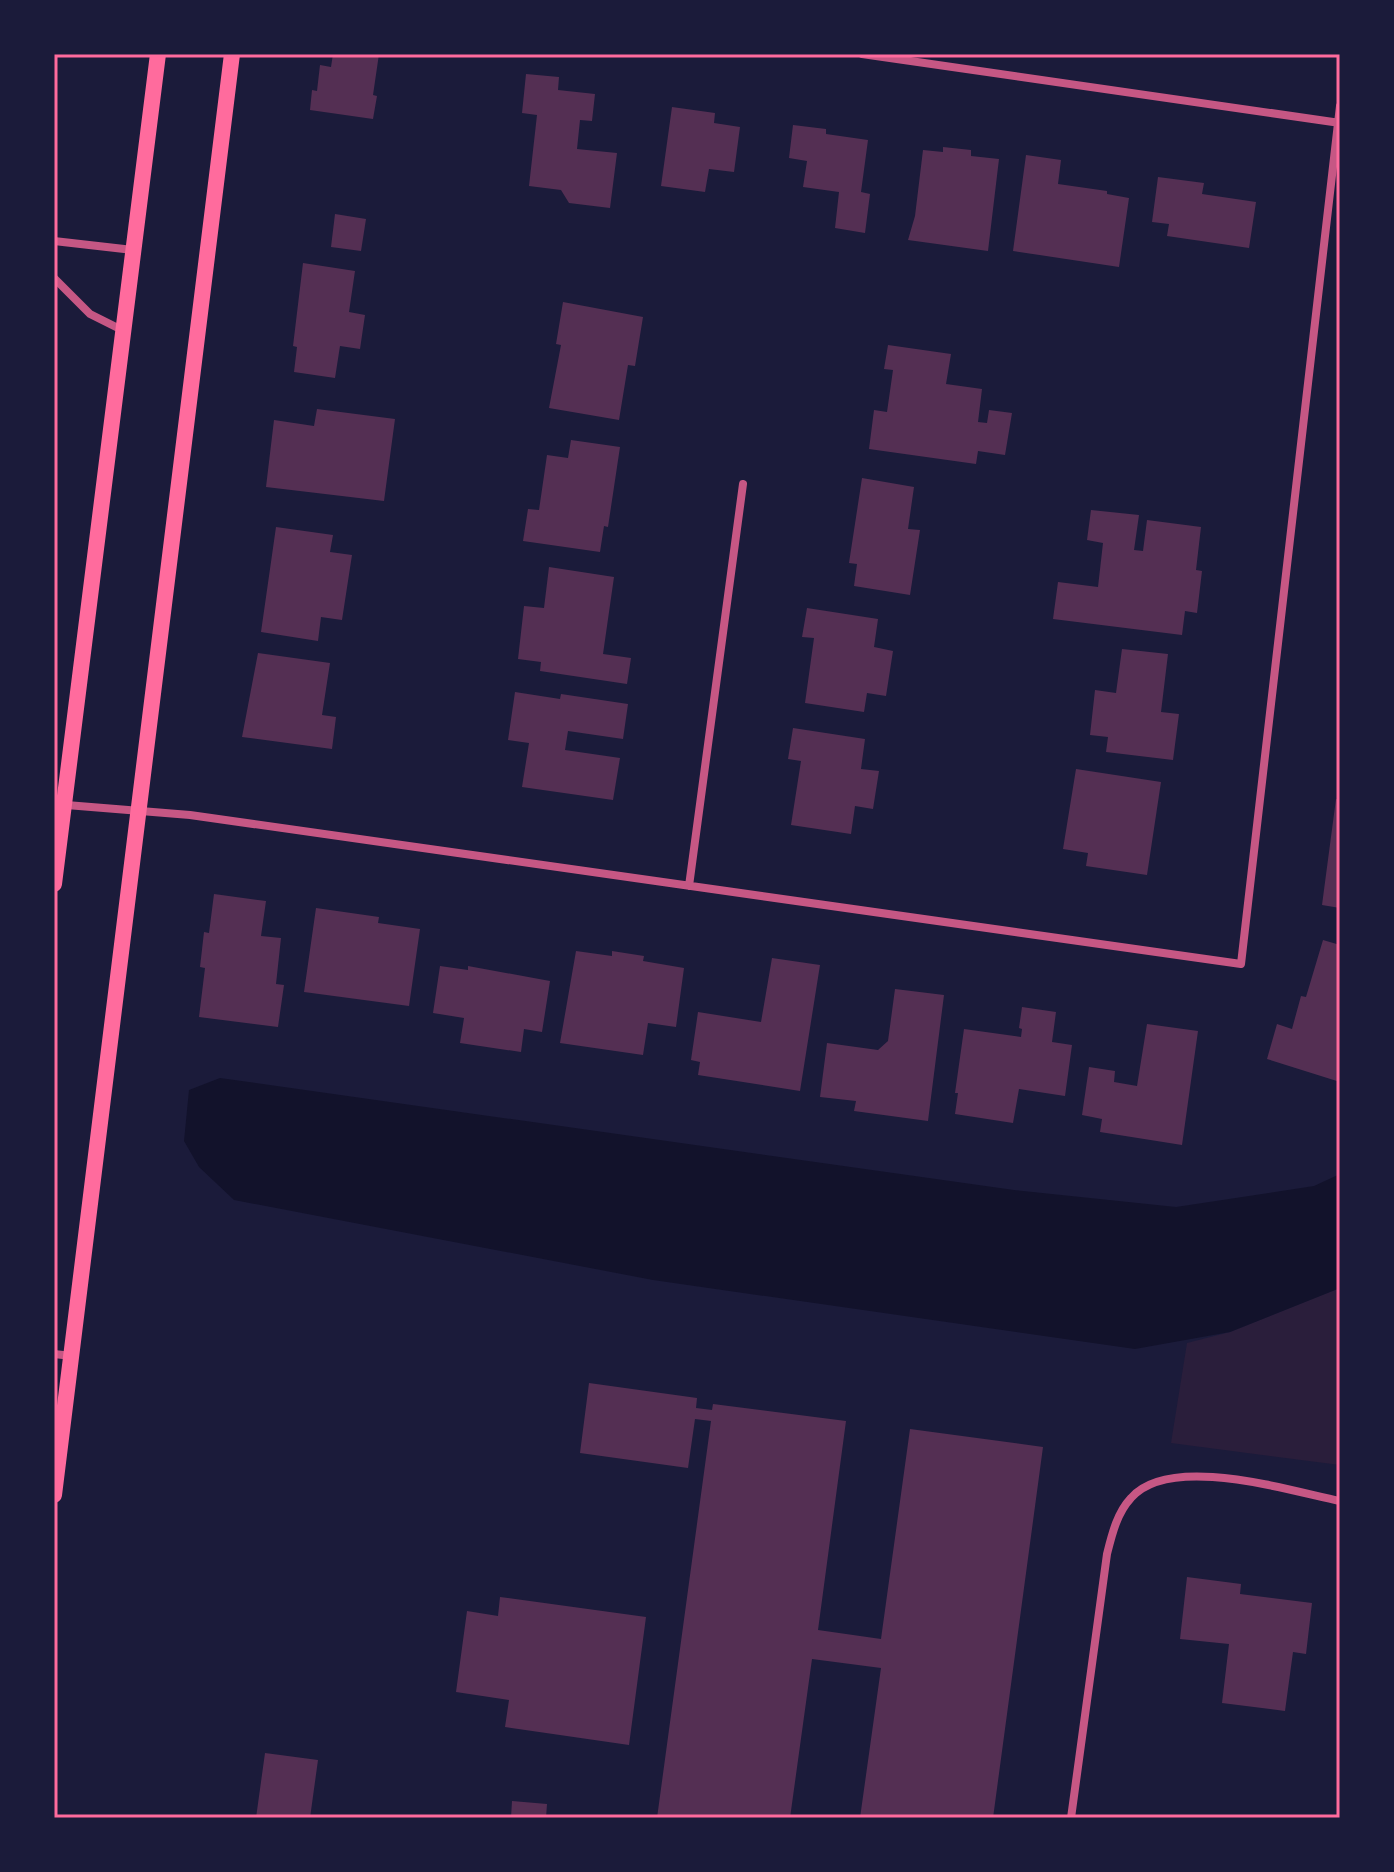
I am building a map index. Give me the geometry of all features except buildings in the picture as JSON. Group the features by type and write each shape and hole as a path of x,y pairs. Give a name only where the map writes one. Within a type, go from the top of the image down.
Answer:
{"main road":[{"path":"54,884 59,805 124,331 158,54"},
{"path":"54,1495 232,54"}],"street":[{"path":"862,54 1339,122"},
{"path":"59,805 190,815 1241,964 1340,106"},
{"path":"54,241 133,250"},
{"path":"54,278 90,314 124,331"},
{"path":"689,886 743,484"},
{"path":"54,1354 72,1356"},
{"path":"1071,1818 1107,1554 1122,1510 1131,1497 1148,1485 1179,1477 1200,1476 1340,1501"}],"shaded area":[{"path":"220,1078 1014,1190 1176,1207 1314,1186 1340,1174 1340,1288 1230,1332 1135,1349 653,1280 234,1200 199,1167 184,1141 189,1090"},
{"path":"1340,1288 1340,1465 1171,1443 1187,1343 1230,1332"}]}
